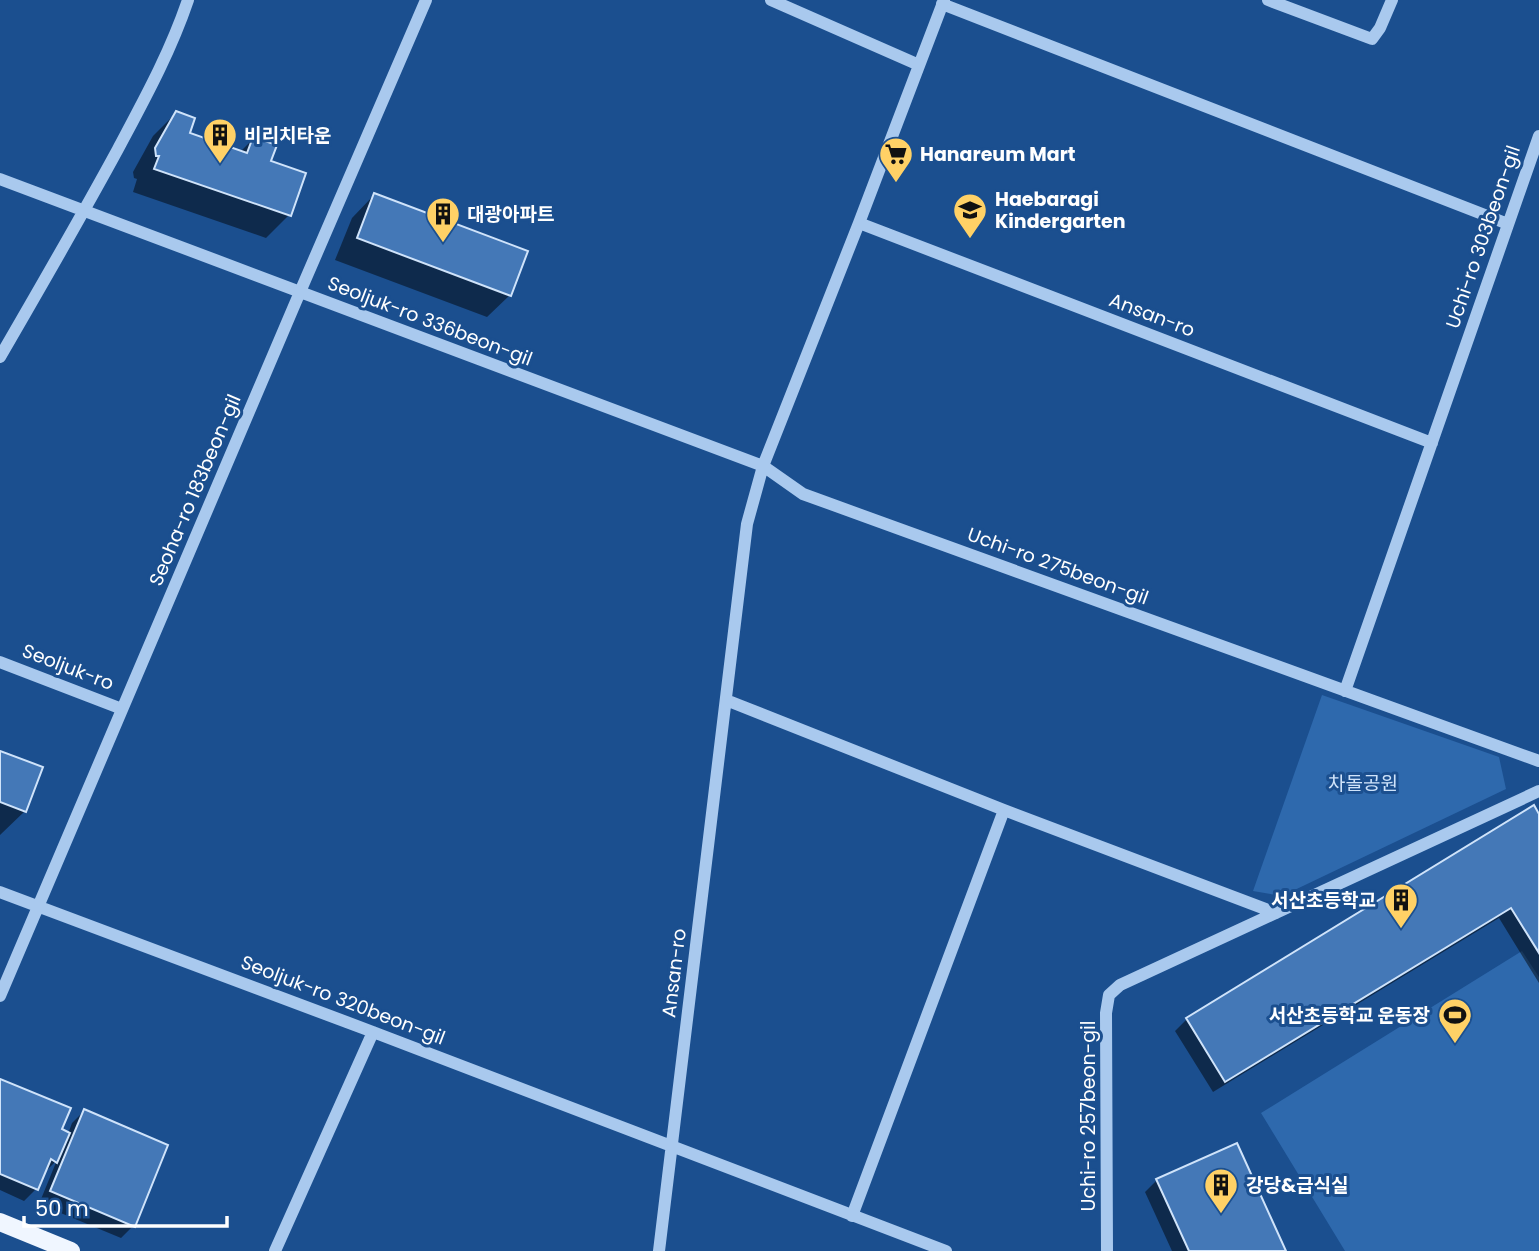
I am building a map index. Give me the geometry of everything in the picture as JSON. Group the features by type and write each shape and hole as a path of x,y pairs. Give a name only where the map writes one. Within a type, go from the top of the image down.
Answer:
{"main road":[{"path":"0,1222 71,1251"}],"street":[{"path":"0,357 85,211 162,67 188,0"},
{"name":"Seoha-ro 183beon-gil","path":"0,996 426,0"},
{"path":"771,0 919,65"},
{"path":"1268,0 1372,39 1392,0"},
{"name":"Ansan-ro","path":"660,1251 747,524 763,466 943,2 1508,224"},
{"name":"Uchi-ro 303beon-gil","path":"1432,443 1539,136"},
{"name":"Seoljuk-ro 336beon-gil","path":"0,179 763,466"},
{"name":"Ansan-ro","path":"859,223 1432,443"},
{"path":"1345,691 1432,443"},
{"name":"Uchi-ro 275beon-gil","path":"763,466 803,494 1539,761"},
{"name":"Seoljuk-ro","path":"0,662 122,709"},
{"path":"726,700 1004,810 1276,913"},
{"name":"Uchi-ro 257beon-gil","path":"1107,1251 1106,1013 1109,995 1121,985 1539,791"},
{"path":"852,1216 1004,810"},
{"name":"Seoljuk-ro 320beon-gil","path":"0,892 673,1146"},
{"path":"275,1251 373,1032"},
{"path":"673,1146 946,1251"}],"green space":[{"name":"차돌공원","path":"1322,695 1499,757 1506,789 1282,896 1253,891"},
{"name":"서산초등학교 운동장","path":"1522,951 1539,977 1539,1251 1345,1251 1261,1113"}],"building":[{"name":"비리치타운","path":"176,111 195,118 190,133 247,153 253,137 277,145 271,161 306,173 291,216 154,169 159,156 156,156 155,148"},
{"name":"대광아파트","path":"374,193 528,251 511,296 357,238"},
{"path":"0,751 43,767 26,812 0,802"},
{"name":"서산초등학교","path":"1534,805 1539,814 1539,953 1511,908 1225,1082 1186,1018"},
{"path":"0,1079 71,1108 62,1129 70,1133 57,1163 51,1159 38,1190 0,1174"},
{"path":"84,1109 168,1145 135,1227 50,1191"},
{"name":"강당&급식실","path":"1237,1143 1286,1251 1189,1251 1156,1179"}],"place":[{"name":"비리치타운","path":"220,165"},
{"name":"Hanareum Mart","path":"896,184"},
{"name":"Haebaragi Kindergarten","path":"970,240"},
{"name":"대광아파트","path":"443,244"},
{"name":"서산초등학교","path":"1401,930"},
{"name":"서산초등학교 운동장","path":"1455,1045"},
{"name":"강당&급식실","path":"1221,1215"}]}
